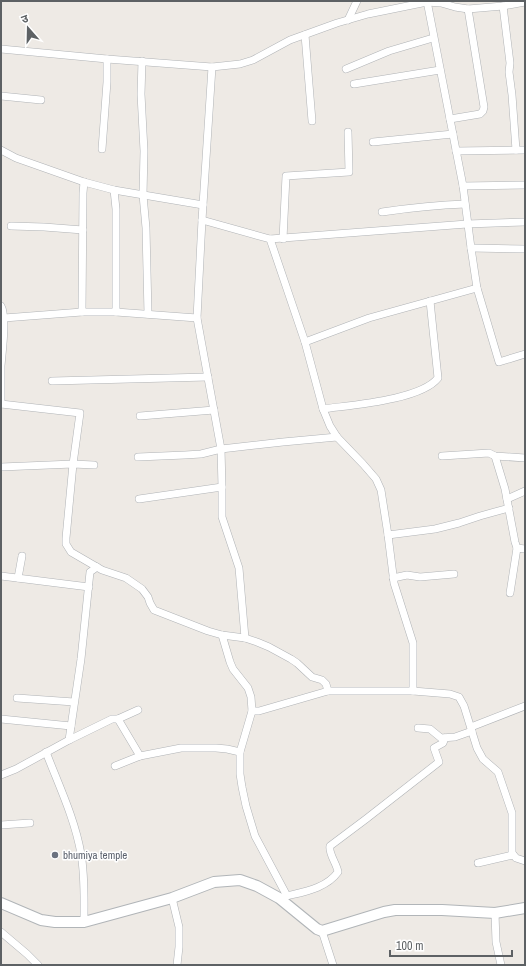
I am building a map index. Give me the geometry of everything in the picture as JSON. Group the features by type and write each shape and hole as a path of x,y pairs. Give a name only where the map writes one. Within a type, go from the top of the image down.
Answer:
{"street":[{"path":"348,20 357,1"},
{"path":"427,2 463,186 470,248 477,288 500,362 525,354"},
{"path":"1,49 212,67 240,64 253,60 290,40 305,34 368,14 427,2 441,3 455,8 468,9 504,6 525,2"},
{"path":"504,6 510,63 509,72 516,150"},
{"path":"450,119 480,114 484,107 468,9"},
{"path":"305,34 312,121"},
{"path":"346,69 389,52 433,38"},
{"path":"102,149 107,82 107,59"},
{"path":"142,61 141,94 148,314"},
{"path":"212,67 197,318 221,449 222,517 239,568 245,638"},
{"path":"354,84 440,70"},
{"path":"1,96 41,100"},
{"path":"283,239 286,176 349,172 348,132"},
{"path":"373,142 453,134"},
{"path":"1,150 16,158 84,182 114,190 203,205"},
{"path":"456,151 525,150"},
{"path":"82,312 84,182"},
{"path":"463,186 525,185"},
{"path":"114,190 116,209 116,312"},
{"path":"382,212 443,204 465,204"},
{"path":"202,220 270,239 467,224 525,222"},
{"path":"11,226 83,230"},
{"path":"270,239 305,342 323,409 330,426 337,437 376,479 381,490 394,583 413,643 413,691"},
{"path":"470,248 525,249"},
{"path":"305,342 369,318 477,288"},
{"path":"323,409 393,399 424,389 438,378 430,301"},
{"path":"1,306 3,309 4,318 2,338 1,404 80,413 73,464 66,538 66,544 70,552 97,567 126,578 142,589 148,597 154,610 208,631 222,635 245,638 257,642 291,659 312,677 322,680 328,691"},
{"path":"4,318 82,312 116,312 197,318"},
{"path":"52,380 208,377"},
{"path":"140,416 214,410"},
{"path":"138,456 201,454 221,449 337,437"},
{"path":"442,456 489,453 495,456 525,458"},
{"path":"495,456 505,489 517,548 510,594"},
{"path":"1,466 73,464 94,465"},
{"path":"139,499 222,487"},
{"path":"507,499 525,492"},
{"path":"388,535 435,529 509,508"},
{"path":"517,548 525,549"},
{"path":"18,578 22,556"},
{"path":"69,740 81,659 90,572 97,567"},
{"path":"393,578 407,575 420,576 454,574"},
{"path":"1,576 89,587"},
{"path":"222,635 233,669 244,682 250,692 251,697 252,711 240,752 240,774 246,806 255,836 283,897"},
{"path":"252,711 259,711 328,691 413,691 450,694 458,697 464,706 477,748 483,759 498,772 512,813 513,856"},
{"path":"16,698 74,702"},
{"path":"418,728 430,729 441,738 455,737 525,706"},
{"path":"1,775 16,769 69,740 112,719 118,719 138,710"},
{"path":"1,719 71,726"},
{"path":"118,719 140,756"},
{"path":"283,897 316,887 331,880 338,872 329,850 330,846 439,762 434,748 443,743 446,738"},
{"path":"115,766 140,756 181,748 197,747 227,749 240,752"},
{"path":"46,752 78,837 83,872 84,922"},
{"path":"1,825 30,823"},
{"path":"478,863 513,856 525,861"},
{"path":"1,903 49,922 84,922 172,898 214,882 240,880 283,897 317,929 322,931 395,910 442,910 495,913 525,908"},
{"path":"172,898 179,927 177,965"},
{"path":"495,913 496,942 500,965"},
{"path":"322,931 333,965"},
{"path":"1,932 38,965"}],"place":[{"name":"bhumiya temple","path":"55,855"}]}
